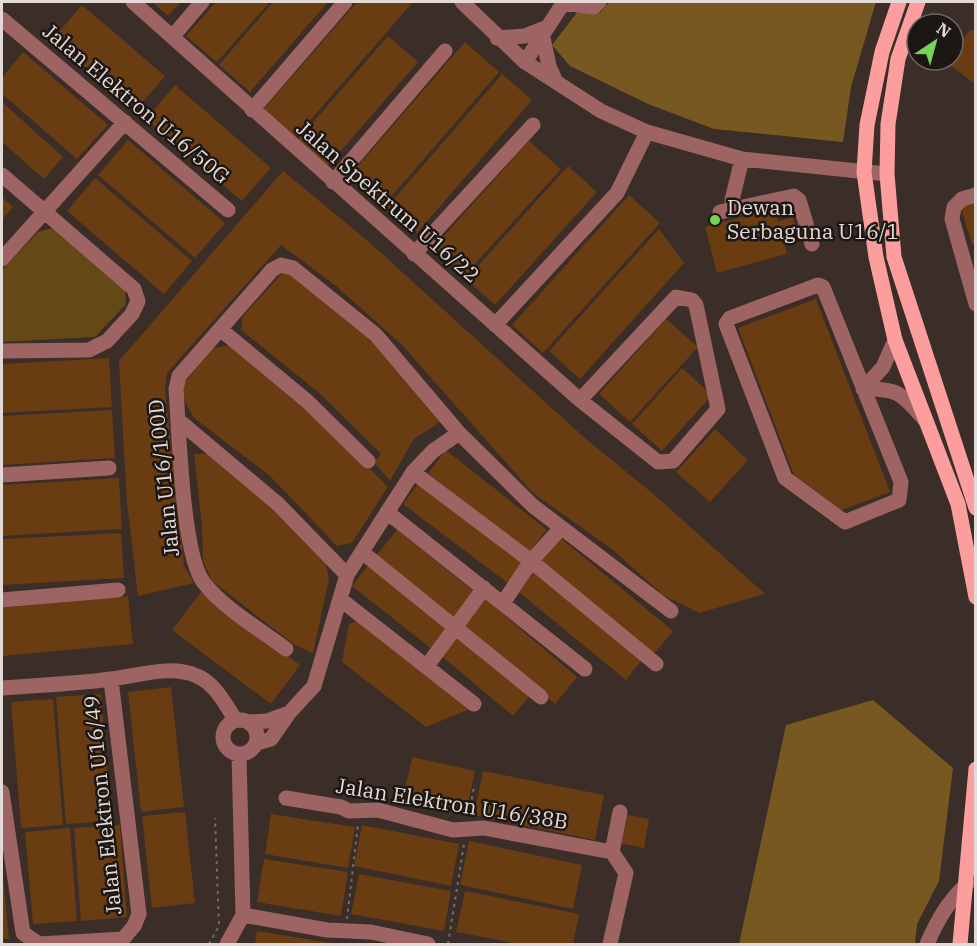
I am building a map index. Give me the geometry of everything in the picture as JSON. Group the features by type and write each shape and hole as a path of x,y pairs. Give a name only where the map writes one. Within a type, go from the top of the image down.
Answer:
{"main road":[{"path":"899,2 882,52 869,115 864,172 876,257 895,340 958,504 975,597"},
{"path":"918,2 898,59 888,124 887,174 894,257 975,508"},
{"path":"960,945 975,769"}],"street":[{"name":"Jalan Spektrum U16/22","path":"133,2 580,400 658,462 673,461 718,409 696,305 692,300 676,297 580,400"},
{"path":"173,36 202,2"},
{"path":"252,110 345,2"},
{"path":"462,2 497,38 525,62 601,111 647,132 742,159 887,174"},
{"path":"525,62 563,2 594,7 599,2"},
{"name":"Jalan Elektron U16/50G","path":"2,19 228,210"},
{"path":"497,38 525,36 544,30"},
{"path":"544,30 549,66 556,82"},
{"path":"333,182 445,51"},
{"path":"2,259 124,122"},
{"path":"414,254 533,125"},
{"path":"495,325 616,193 647,132"},
{"path":"736,209 732,200 742,159"},
{"path":"2,175 134,289 137,295 136,308 107,341 89,350 2,351"},
{"path":"720,212 794,196 799,200 812,244"},
{"path":"969,197 954,207 952,219 975,304"},
{"name":"Jalan U16/100D","path":"286,649 212,593 195,569 189,536 178,420 176,389 179,376 272,270 280,265 293,268 376,335 459,433"},
{"path":"818,285 823,287 863,389 901,482 899,500 845,522 785,478 726,324 730,318 818,285"},
{"path":"220,329 307,401 368,461"},
{"path":"863,389 884,367 895,340"},
{"path":"863,389 889,389 905,398 926,421"},
{"path":"178,420 278,504 347,575"},
{"path":"2,688 111,680 155,672 197,676 223,699 243,721 257,734 256,743 250,752 239,754 229,750 223,736 227,725 243,721 267,721 289,712 300,704 314,686 347,575 413,472 433,451 459,433 533,506 671,611"},
{"path":"2,475 109,468"},
{"path":"413,472 531,561 656,664"},
{"path":"387,512 585,669"},
{"path":"504,603 531,561 561,528"},
{"path":"362,552 541,697"},
{"path":"427,666 484,588"},
{"path":"2,600 118,590"},
{"path":"340,599 474,704"},
{"name":"Jalan Elektron U16/49","path":"2,792 22,933 39,944 123,939 134,926 139,914 111,680"},
{"path":"256,743 271,739 289,712"},
{"path":"227,945 243,915 239,754"},
{"name":"Jalan Elektron U16/38B","path":"286,798 341,807 349,811 378,810 453,830 467,827 484,828 612,852"},
{"path":"609,945 626,873 612,852 620,812"},
{"path":"927,945 938,920 954,895 967,884"},
{"path":"243,915 327,930 346,929 428,945"}],"path":[{"path":"447,945 474,787"},
{"path":"346,929 360,809"},
{"path":"209,945 219,926 214,818"}],"shaded area":[{"path":"609,2 876,2 851,87 843,142 714,129 648,104 570,66 552,45 578,11 600,13"},
{"path":"53,228 125,290 126,304 95,337 2,342 2,270 38,232"},
{"path":"873,700 953,768 939,881 917,924 915,944 739,944 786,725"}],"building":[{"path":"152,2 181,2 168,16"},
{"path":"216,2 270,2 217,62 186,36"},
{"path":"273,2 328,2 250,92 219,65"},
{"path":"357,2 413,2 294,139 262,111"},
{"path":"82,5 165,76 136,110 53,39"},
{"path":"971,29 975,32 975,84 959,72 965,72 965,37"},
{"path":"388,36 418,62 326,168 296,142"},
{"path":"465,42 499,72 385,204 350,175"},
{"path":"23,52 108,125 77,159 2,94 2,78"},
{"path":"502,74 532,100 417,233 387,207"},
{"path":"175,85 271,168 242,201 146,119"},
{"path":"2,102 63,157 44,179 2,142"},
{"path":"128,140 225,223 195,258 98,175"},
{"path":"529,141 561,169 464,276 433,248"},
{"path":"568,166 597,192 495,305 466,279"},
{"path":"283,171 369,242 586,439 657,497 765,594 699,613 663,595 613,550 533,493 402,345 335,285 281,245 167,373 165,390 184,566 194,583 138,596 127,503 119,361"},
{"path":"95,178 192,261 164,294 67,211"},
{"path":"629,195 660,223 543,353 512,325"},
{"path":"2,197 13,207 2,220"},
{"path":"975,200 975,243 972,244 960,205"},
{"path":"774,208 778,221 793,217 798,234 783,239 787,254 717,273 705,227"},
{"path":"659,229 684,263 580,379 549,351"},
{"path":"286,269 369,336 441,421 413,440 390,481 374,462 381,454 318,392 241,330 243,316"},
{"path":"816,299 890,492 842,510 794,475 738,328"},
{"path":"666,319 698,347 630,422 599,394"},
{"path":"227,346 236,350 339,437 388,487 352,543 337,546 270,476 193,417 182,395 184,383 212,348"},
{"path":"109,358 112,407 2,413 2,364"},
{"path":"682,368 712,395 662,451 632,424"},
{"path":"112,410 115,458 2,465 2,416"},
{"path":"715,429 748,460 710,502 676,472"},
{"path":"446,450 547,530 528,553 428,473"},
{"path":"194,454 210,454 291,525 326,564 329,579 313,653 295,645 212,581 203,561 202,525"},
{"path":"119,478 122,529 2,536 2,485"},
{"path":"420,481 526,560 509,584 403,504"},
{"path":"397,530 476,593 456,619 376,556"},
{"path":"121,533 124,578 2,585 2,539"},
{"path":"558,536 673,631 653,655 538,560"},
{"path":"370,563 451,627 433,650 352,586"},
{"path":"533,567 644,657 626,680 515,589"},
{"path":"201,592 300,665 271,704 172,630"},
{"path":"128,596 133,644 2,656 2,608"},
{"path":"484,598 577,677 555,704 461,625"},
{"path":"363,619 470,709 426,727 342,662 349,624"},
{"path":"458,632 531,694 513,716 439,654"},
{"path":"171,687 184,807 141,812 128,692"},
{"path":"101,694 111,821 66,824 56,697"},
{"path":"53,699 63,825 21,828 11,702"},
{"path":"412,757 475,771 466,813 403,799"},
{"path":"483,771 604,795 595,840 474,815"},
{"path":"185,812 195,903 152,908 142,816"},
{"path":"271,814 355,827 348,868 265,854"},
{"path":"623,814 649,819 644,848 618,843"},
{"path":"120,825 127,917 81,921 74,828"},
{"path":"362,825 459,844 451,886 354,866"},
{"path":"70,828 77,921 33,924 25,832"},
{"path":"469,841 582,865 573,909 460,885"},
{"path":"264,859 348,872 341,916 257,902"},
{"path":"2,866 9,939 2,939"},
{"path":"359,874 451,891 444,931 351,914"},
{"path":"465,891 579,914 573,944 519,944 456,932"},
{"path":"257,931 331,943 331,944 255,944"}],"place":[{"name":"Dewan Serbaguna U16/1","path":"715,220"}]}
